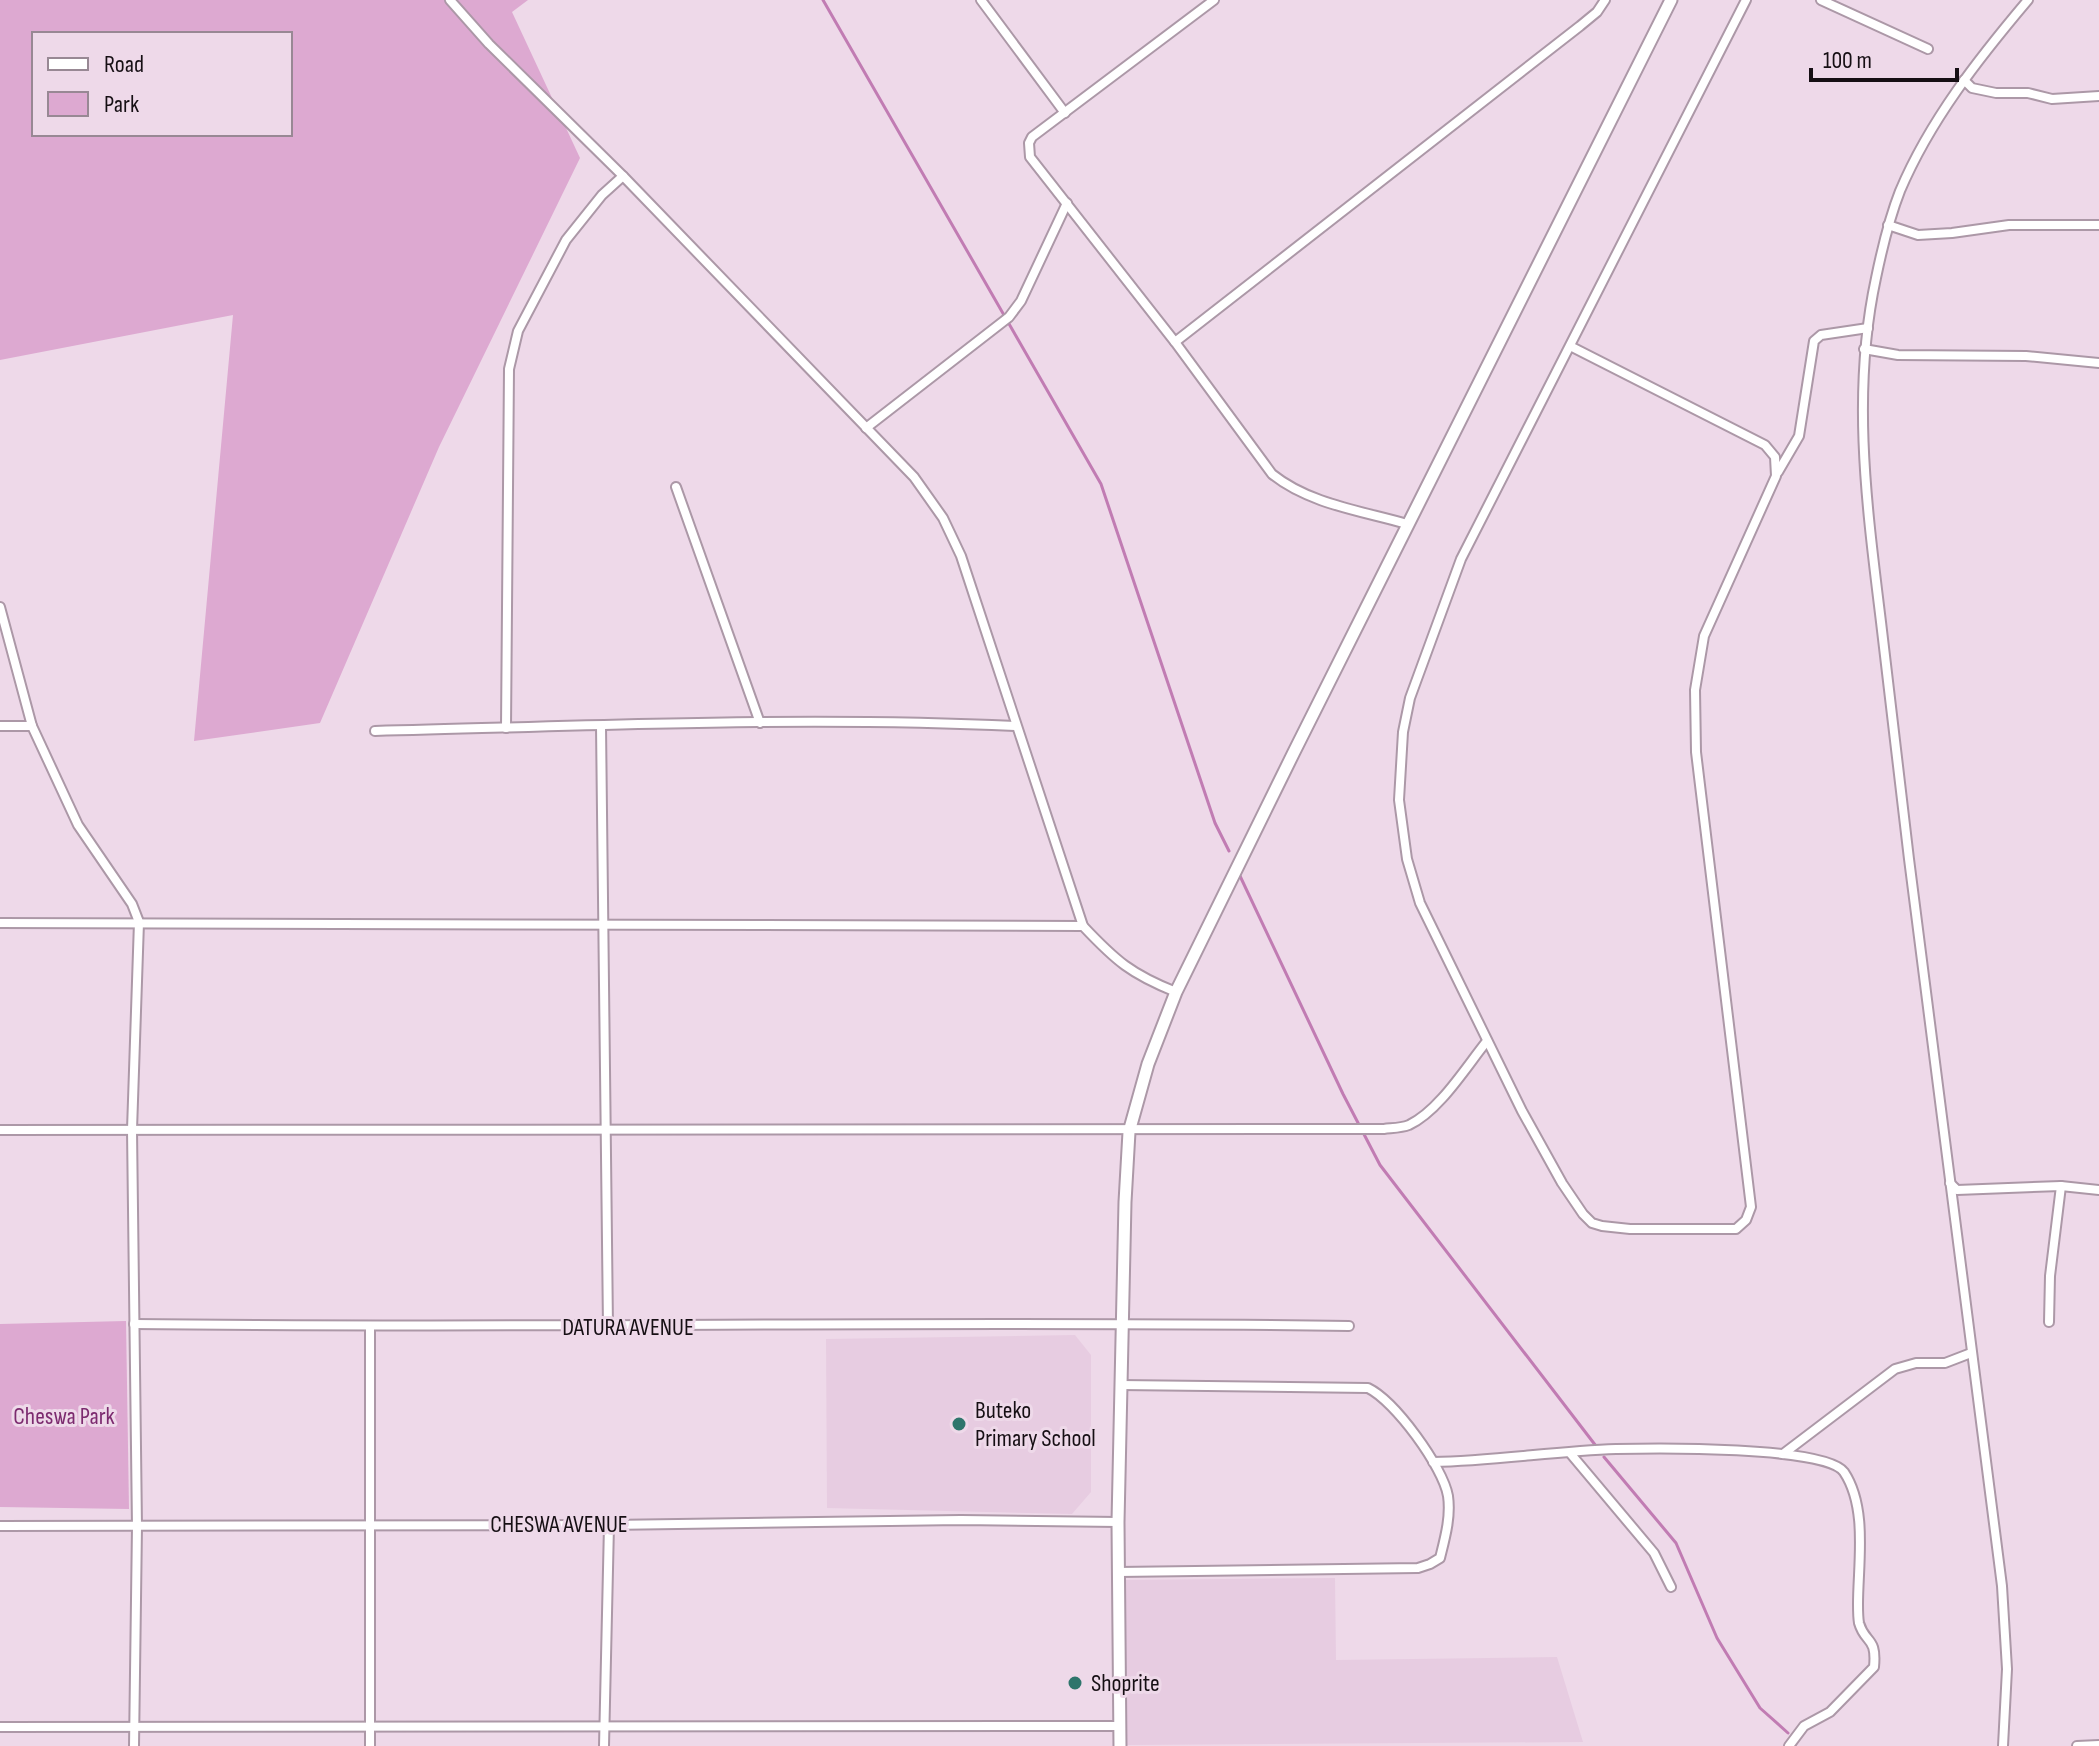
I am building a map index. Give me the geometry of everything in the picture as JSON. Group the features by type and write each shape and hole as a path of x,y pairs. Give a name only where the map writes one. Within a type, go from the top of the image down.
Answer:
{"main road":[{"path":"1120,1746 1120,1385 1129,1132 1148,1064 1176,992 1671,0"}],"street":[{"path":"450,0 489,44 623,176 914,477 943,518 961,556 1083,926 1116,961 1176,992"},
{"path":"981,0 1065,113"},
{"path":"1214,0 1032,137 1028,149 1035,166 1175,342 1272,474 1285,485 1306,495 1407,524"},
{"path":"1175,342 1580,26 1597,12 1605,0"},
{"path":"1746,0 1461,559 1414,684 1403,732 1399,800 1413,882 1441,950 1487,1041 1562,1183 1592,1223 1630,1229 1736,1229 1746,1220 1751,1207 1696,752 1695,690 1704,636 1776,476 1799,436 1814,341 1821,335 1868,328"},
{"path":"1821,0 1928,49"},
{"path":"2003,1746 2007,1669 2002,1586 1949,1183 1866,499 1861,416 1864,349 1874,282 1888,225 1915,158 1964,80 2028,0"},
{"path":"1964,80 1972,88 1996,93 2028,93 2052,99 2099,96"},
{"path":"506,728 509,369 518,331 566,240 602,195 623,176"},
{"path":"866,428 1009,317 1021,301 1067,203"},
{"path":"1888,225 1918,235 2009,225 2099,225"},
{"path":"1570,346 1765,445 1775,457 1776,476"},
{"path":"1864,349 1898,355 2026,356 2099,363"},
{"path":"676,487 760,723"},
{"path":"0,607 32,726 78,825 132,904 139,922 132,1130 137,1526 134,1746"},
{"path":"375,731 760,723 933,722 1015,726"},
{"path":"0,726 32,726"},
{"path":"601,726 608,1327"},
{"path":"0,923 1083,926"},
{"path":"0,1130 1369,1130 1403,1127 1417,1120 1437,1103 1487,1041"},
{"path":"1949,1183 1957,1190 2061,1186 2099,1190"},
{"path":"2049,1322 2050,1276 2061,1186"},
{"name":"DATURA AVENUE","path":"134,1324 608,1327 1122,1323 1349,1326"},
{"path":"370,1327 370,1746"},
{"path":"1782,1455 1895,1369 1916,1363 1945,1363 1971,1353"},
{"path":"1118,1572 1397,1569 1430,1564 1440,1558 1448,1520 1447,1492 1433,1462 1392,1406 1368,1388 1120,1385"},
{"path":"1433,1462 1617,1449 1715,1450 1815,1457 1833,1462 1844,1472 1857,1514 1859,1624 1873,1643 1874,1667 1830,1712 1804,1726 1789,1746"},
{"path":"1570,1453 1654,1553 1671,1587"},
{"name":"CHESWA AVENUE","path":"0,1526 609,1525 961,1520 1118,1522"},
{"path":"604,1746 609,1525"},
{"path":"0,1727 1121,1726"},
{"path":"2077,1746 2099,1745"}],"shaded area":[{"name":"Buteko Primary School","path":"1075,1335 1091,1355 1091,1492 1072,1514 827,1508 826,1339"},
{"path":"1335,1578 1336,1660 1557,1657 1583,1742 1125,1745 1126,1580"}],"green space":[{"path":"0,0 528,0 512,12 580,158 439,447 320,723 194,741 233,315 0,360"},
{"name":"Cheswa Park","path":"126,1321 129,1509 0,1507 0,1324"}],"waterway":[{"path":"823,0 1101,484 1215,823 1229,851"},
{"path":"1240,876 1380,1165 1596,1446"},
{"path":"1604,1457 1676,1543 1717,1638 1760,1708 1788,1733"}],"place":[{"name":"Buteko Primary School","path":"959,1424"},
{"name":"Shoprite","path":"1075,1683"}]}
